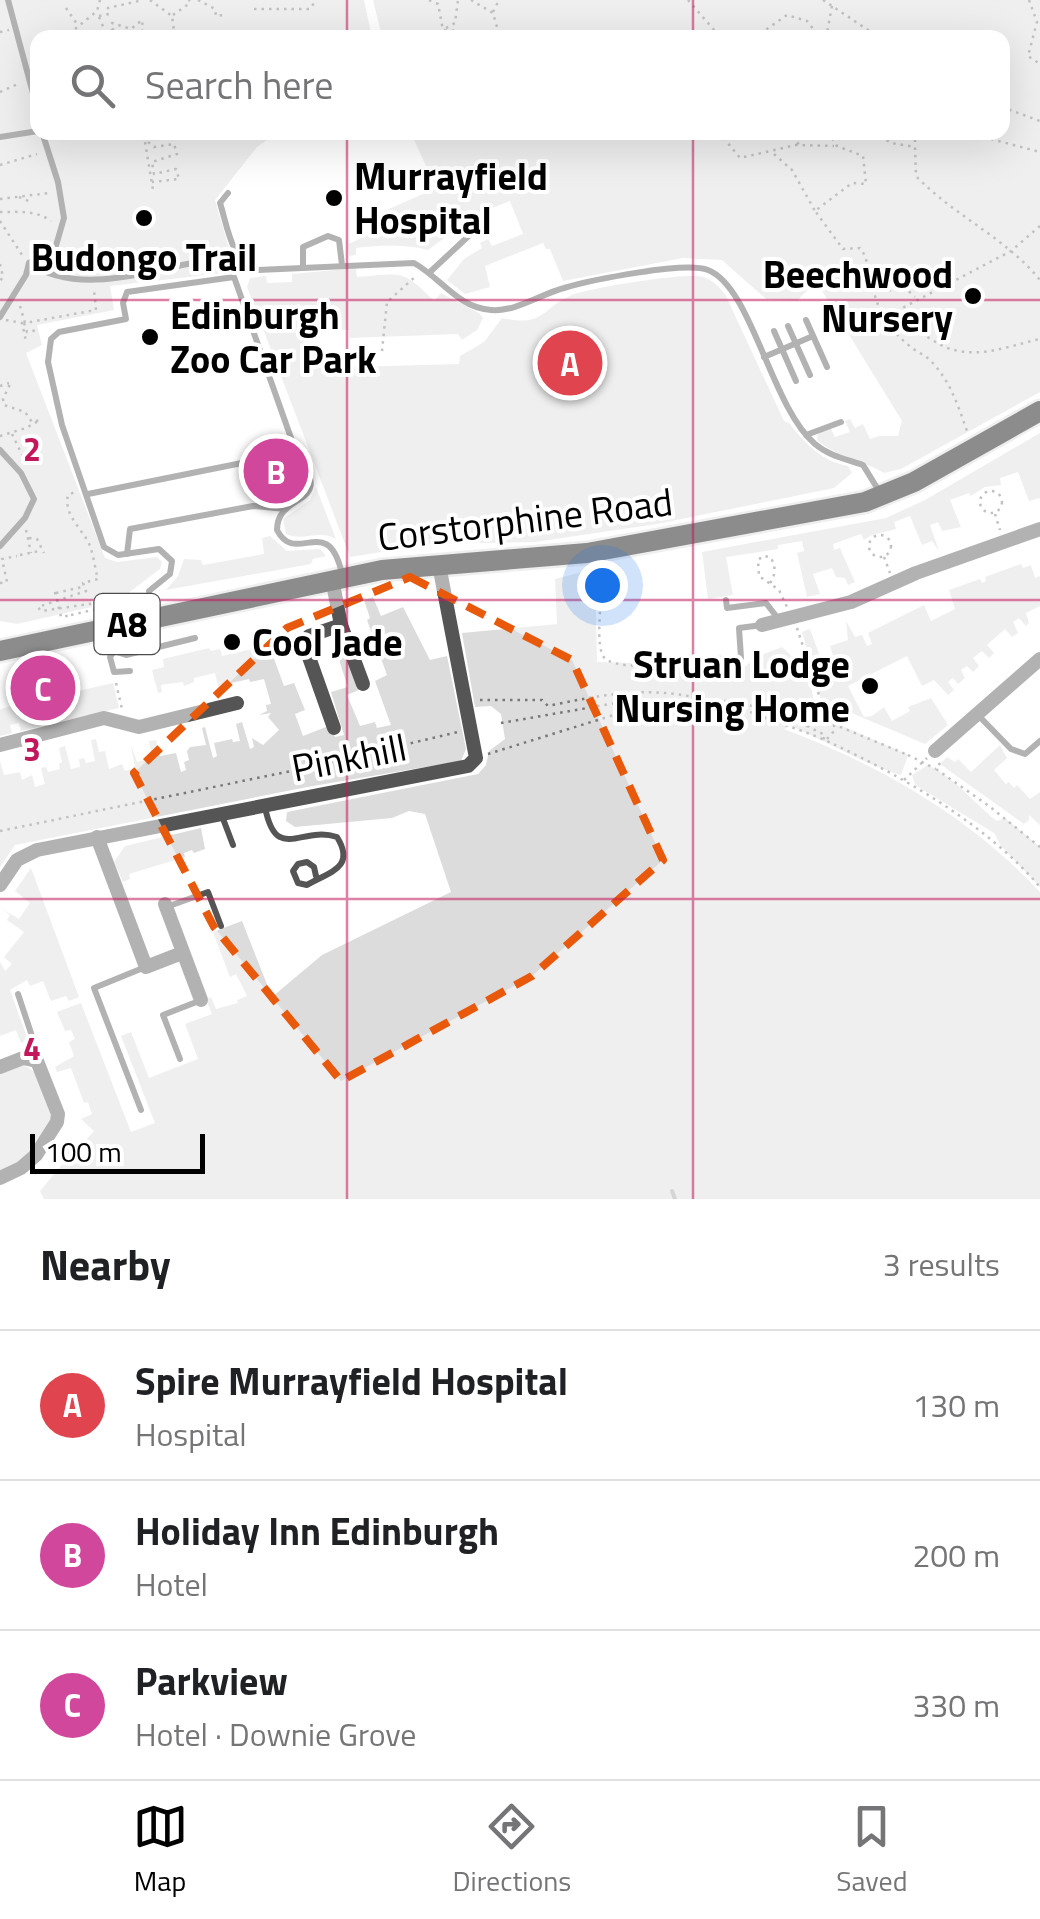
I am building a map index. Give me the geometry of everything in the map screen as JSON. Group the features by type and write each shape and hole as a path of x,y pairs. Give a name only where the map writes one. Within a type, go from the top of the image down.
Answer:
{"main road":[{"name":"Corstorphine Road","path":"0,652 337,578 602,551 844,507 882,497 1040,411"}],"street":[{"path":"762,625 851,602 1040,529"},
{"path":"439,565 476,758"},
{"path":"337,578 341,625 363,684"},
{"path":"334,728 304,643 312,635 341,625"},
{"path":"934,751 1040,659"},
{"path":"0,745 104,718 139,728 237,703"},
{"name":"Pinkhill","path":"0,885 18,860 37,850 464,768 476,758"},
{"path":"97,837 146,967 182,953"},
{"path":"167,908 200,1000"},
{"path":"0,1066 32,1059 43,1070 58,1114 36,1155 0,1178"}],"lane":[{"path":"8,0 30,82"},
{"path":"0,137 30,133"},
{"path":"0,317 26,275 29,263 56,249 64,218 44,140"},
{"path":"228,193 220,203 244,266 258,270 414,263 454,296 490,310 565,288 683,266 704,268 723,279 732,290 792,418 827,453 864,465 882,497"},
{"path":"428,271 474,230"},
{"path":"303,268 303,247 328,236 339,240 342,265"},
{"path":"29,263 41,272 104,281 192,263"},
{"path":"152,618 150,591 170,574 172,561 159,549 113,554 104,546 62,425 48,349 50,340 59,332 126,319 123,297 127,292 234,278 296,452 310,471 312,486 278,520 280,536 296,544 328,544 338,556 337,578"},
{"path":"806,320 828,367"},
{"path":"788,326 810,375"},
{"path":"774,331 796,381"},
{"path":"764,357 813,336"},
{"path":"806,435 841,422"},
{"path":"0,450 21,472 34,499 25,518 0,546"},
{"path":"86,490 296,452"},
{"path":"127,554 130,530 253,506 288,508"},
{"path":"726,600 728,608 766,603 781,622"},
{"path":"690,660 741,658 739,628 762,625"},
{"path":"109,628 114,652"},
{"path":"114,652 126,655 195,638"},
{"path":"114,652 110,657 114,672 130,671"},
{"path":"976,714 1016,752 1026,754 1040,742"},
{"path":"264,806 278,838 326,834 337,837 342,845 342,864 324,876 316,876"},
{"path":"221,815 233,845"},
{"path":"167,908 208,892 221,926"},
{"path":"141,1110 94,988 146,967"},
{"path":"18,994 36,1048 32,1059"},
{"path":"180,1060 163,1015 200,1000"}],"path":[{"path":"97,14 100,0"},
{"path":"74,30 97,14 110,14 108,8 143,0"},
{"path":"150,0 172,16 175,30"},
{"path":"172,16 190,4 189,0"},
{"path":"198,0 215,9 216,16 222,15"},
{"path":"254,9 307,9 316,0"},
{"path":"430,0 438,4 444,30 455,23 458,0"},
{"path":"472,0 492,12 498,30"},
{"path":"492,12 500,0"},
{"path":"688,0 713,30"},
{"path":"824,0 868,30"},
{"path":"1029,0 1038,22 1028,56 1040,64"},
{"path":"828,30 832,6"},
{"path":"66,8 79,30"},
{"path":"97,14 112,30"},
{"path":"765,30 787,14 806,21 813,30"},
{"path":"113,30 112,21 132,29 142,20 144,30"},
{"path":"0,92 13,87"},
{"path":"1010,109 1040,121"},
{"path":"145,140 153,190"},
{"path":"148,140 154,147 174,144 177,154 152,162 154,174 176,169 179,180 152,182"},
{"path":"725,140 740,158 796,145 837,146 863,156 866,184 852,183 815,211"},
{"path":"796,145 802,140"},
{"path":"833,140 837,146"},
{"path":"886,140 915,147"},
{"path":"915,140 916,176 931,192 1011,251 1040,280"},
{"path":"995,140 1040,152"},
{"path":"0,165 48,150"},
{"path":"772,152 792,170 843,249 860,248 867,257 867,277 876,305 891,328 930,360 944,379 960,404 965,428 976,448"},
{"path":"0,199 18,195 31,202 30,194 60,192"},
{"path":"0,212 43,216 61,228"},
{"path":"0,221 29,263"},
{"path":"1040,226 1011,251 891,314 897,323 942,347 978,354 1040,339"},
{"path":"0,264 0,281"},
{"path":"382,351 387,302 428,271"},
{"path":"0,317 24,323 96,310 91,280"},
{"path":"872,286 887,291 904,286 916,298"},
{"path":"21,308 26,341"},
{"path":"24,323 27,332 38,330"},
{"path":"0,386 8,381 10,386 4,405 26,412 32,422 40,420 0,436"},
{"path":"71,615 96,610 96,603 59,612 38,609 86,590 83,583 89,580 98,580 89,540 80,533 66,503 68,495 86,490"},
{"path":"988,491 997,492 1002,500 994,512 985,511 980,504 980,497 988,491"},
{"path":"994,512 1004,542"},
{"path":"874,537 889,539 892,548 886,556 872,554 869,545 874,537"},
{"path":"0,583 7,582 2,559 40,551"},
{"path":"605,582 600,602 602,652 606,660 616,665 680,664 690,660"},
{"path":"59,612 55,593 84,587"},
{"path":"114,672 126,725"},
{"path":"465,700 542,700 548,706 662,690 704,700"},
{"path":"820,698 807,726 826,736 825,740"},
{"path":"476,758 617,714 664,711 704,700"},
{"path":"501,723 616,703 704,700 833,722 936,769 1040,847"},
{"path":"730,702 825,740 903,781 987,836 1040,887"},
{"path":"825,740 835,730 833,722"},
{"path":"0,831 290,772 460,732"},
{"path":"903,781 934,751"}],"highlighted area":[{"path":"410,577 572,660 663,860 532,976 341,1081 214,927 134,773 287,628"}],"shaded area":[{"path":"0,0 364,0 370,30 30,30 30,140 267,140 215,200 235,269 232,272 110,286 114,310 37,325 42,345 26,353 105,558 117,562 157,557 162,562 160,569 127,594 91,600 92,607 17,624 0,621"},
{"path":"373,0 1040,0 1040,392 901,469 884,473 817,440 818,431 830,427 835,437 850,432 845,421 850,419 855,428 863,424 870,439 898,436 902,421 816,281 797,301 766,299 722,260 683,258 563,281 550,249 543,243 485,266 490,287 465,294 447,280 464,259 482,248 480,243 488,239 492,246 523,234 510,201 479,213 481,221 473,224 470,219 428,250 374,246 356,248 356,255 349,256 348,244 375,232 369,218 436,188 414,140 1010,140 1010,30 380,30"},
{"path":"356,268 357,277 407,278 434,301 441,293 483,318 477,330 462,340 458,334 349,338 349,330 308,328 309,358 351,358 352,367 459,364 460,356 484,342 502,318 535,318 572,295 598,289 678,277 707,278 726,296 784,421 815,451 848,466 852,473 834,488 657,524 535,542 431,544 350,557 247,287 250,278 266,276 267,283 292,282 292,274"},
{"path":"1040,433 1040,498 1029,501 1018,472 1000,478 1001,485 950,500 961,527 942,531 938,522 930,525 939,551 932,541 922,545 910,516 894,522 896,529 864,540 861,534 833,544 834,550 840,548 855,582 848,585 845,578 836,577 832,568 813,574 820,594 807,597 797,553 804,551 802,541 726,557 733,595 708,599 702,552 886,518 925,500"},
{"path":"316,487 336,539 286,534 283,519 310,500"},
{"path":"270,536 287,551 320,549 326,556 313,559 311,564 166,590 178,576 184,559 201,560 203,565 264,554 262,538"},
{"path":"1021,564 1023,568 1031,565 1035,578 1040,576 1040,606 1026,613 1026,626 1019,618 1013,622 1018,633 1012,637 1005,629 987,645 994,653 989,658 982,651 973,658 979,666 973,672 967,666 961,670 965,678 958,684 953,678 948,682 954,690 948,695 934,680 922,686 907,656 848,686 864,717 884,707 892,721 910,711 908,707 931,698 948,725 925,744 821,700 802,632 810,629 822,662 834,658 830,646 848,640 846,621 855,637 862,635 867,646 872,644 868,633 924,605 931,621 955,609 949,590 980,579 982,583 985,577"},
{"path":"595,569 597,662 746,666 756,657 782,647 807,671 816,709 811,718 833,722 908,755 901,775 791,726 784,729 855,759 922,796 984,840 1040,892 1040,1199 44,1199 40,1191 70,1155 60,1146 63,1143 84,1161 93,1152 83,1143 94,1131 81,1119 92,1114 88,1102 84,1103 71,1068 57,1072 55,1067 74,1056 69,1042 75,1039 71,1030 65,1031 57,1012 81,1003 131,1132 155,1123 121,1036 131,1032 149,1078 198,1059 185,1024 212,1014 206,999 211,997 216,1009 247,996 236,974 230,977 213,932 242,921 272,997 322,955 451,892 425,814 409,811 392,818 295,827 286,821 287,812 478,774 486,765 489,751 505,739 501,714 491,706 475,707 462,633 557,624 555,579"},
{"path":"373,597 381,616 403,607 430,660 447,656 466,749 461,761 15,845 0,867 0,761 4,775 20,772 22,780 32,775 35,787 45,784 41,768 46,767 48,772 60,769 59,748 65,746 71,769 80,767 79,759 84,758 86,763 95,761 91,740 96,739 99,752 105,751 109,769 122,764 125,771 135,768 131,745 137,762 152,758 149,741 156,740 160,756 176,753 181,772 186,770 184,762 189,760 190,747 206,745 202,728 205,727 213,758 217,756 214,743 240,741 236,724 242,722 250,749 254,747 252,738 263,745 279,730 268,717 271,713 259,715 271,704 264,679 218,686 215,673 194,678 194,682 184,686 183,682 161,685 162,692 158,693 152,670 164,667 163,659 209,648 220,649 222,656 269,645 284,686 294,683 305,710 295,714 303,736 331,725 335,737 344,735 331,692 348,687 337,654 344,652 359,690 347,695 360,726 375,722 377,728 391,725 375,681 387,675 367,620 370,618 364,600"},
{"path":"113,683 119,708 21,731 19,723 10,725 12,733 0,736 0,709"},
{"path":"1000,745 1007,758 994,770 1006,784 1009,782 1014,788 1017,785 1030,799 1040,792 1040,825 1029,815 1024,824 940,764 947,757 955,762 958,759 971,772"},
{"path":"928,765 997,821 1005,818 1040,847 1040,887 1001,846 994,833 915,785 912,775"},
{"path":"201,828 205,849 194,853 192,850 184,853 185,857 129,874 130,879 123,882 114,862 125,846"},
{"path":"31,868 79,997 51,1001 43,981 30,986 27,980 10,990 28,1040 21,1043 16,1030 0,1036 0,962 5,971 12,964 4,957 24,932 7,920 10,915 2,909 19,919 30,903 15,891"},
{"path":"23,1065 41,1082 48,1098 51,1123 26,1157 0,1173 0,1072"}],"waterway":[{"path":"672,1191 675,1199"}],"place":[{"name":"Murrayfield Hospital","path":"334,198"},
{"name":"Budongo Trail","path":"144,218"},
{"name":"Beechwood Nursery","path":"973,296"},
{"name":"Edinburgh Zoo Car Park","path":"150,337"},
{"name":"Spire Murrayfield Hospital","path":"570,363"},
{"name":"Holiday Inn Edinburgh","path":"276,471"},
{"name":"Cool Jade","path":"232,642"},
{"name":"Struan Lodge Nursing Home","path":"870,686"},
{"name":"Parkview","path":"43,688"}]}
